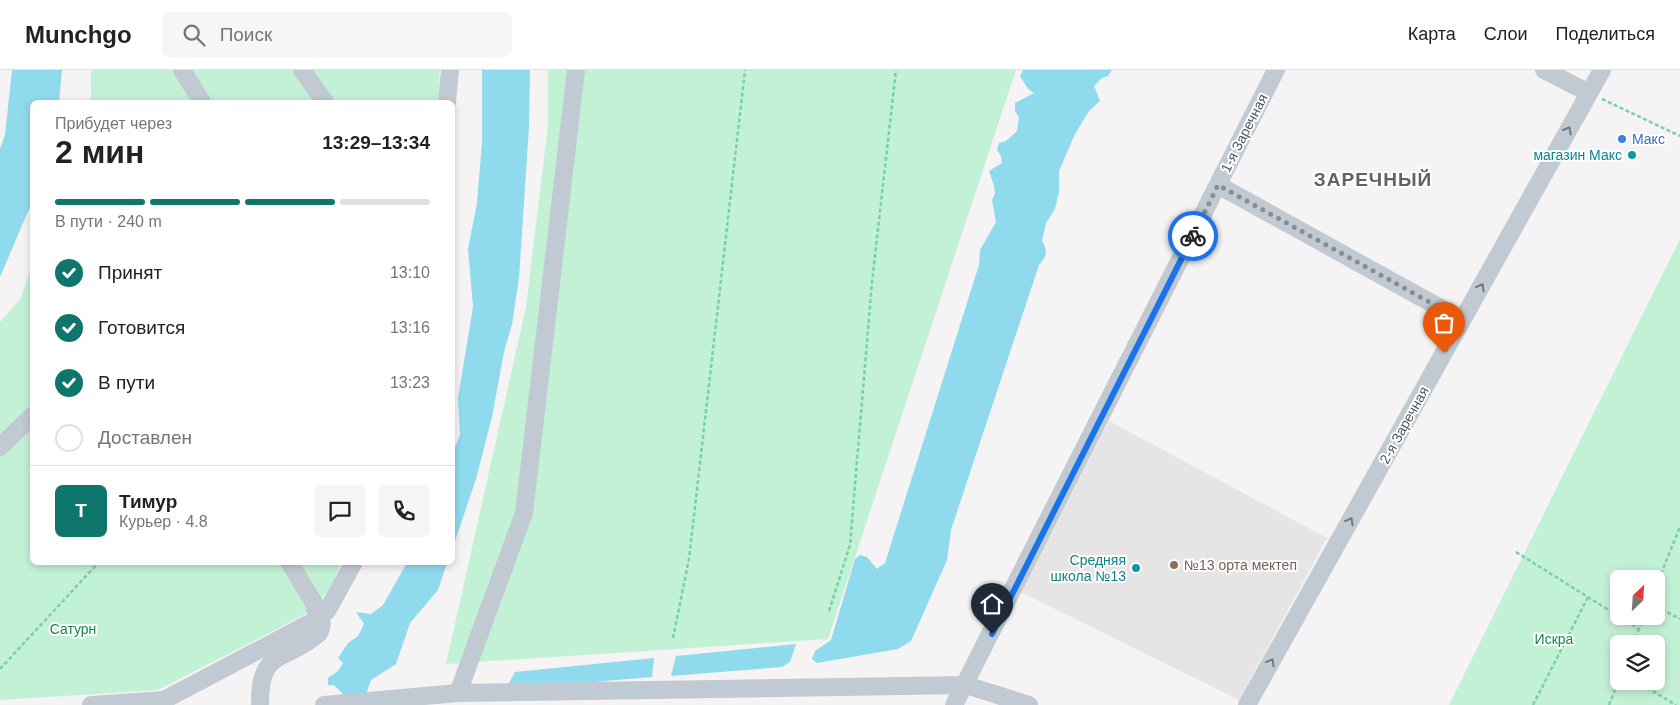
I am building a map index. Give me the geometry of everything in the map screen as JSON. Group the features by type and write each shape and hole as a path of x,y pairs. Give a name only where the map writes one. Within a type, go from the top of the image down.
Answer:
{"street":[{"path":"182,70 201,100"},
{"path":"302,70 324,100"},
{"path":"447,100 450,70"},
{"path":"458,693 524,513 576,70"},
{"name":"1-я Заречная","path":"954,705 966,686 1276,70"},
{"path":"1544,70 1589,93"},
{"name":"2-я Заречная","path":"1248,705 1602,70"},
{"path":"1218,185 1462,320"},
{"path":"0,447 30,418"},
{"path":"260,705 260,685 266,668 279,656 319,633 322,626 314,603 291,565"},
{"path":"91,705 164,700 312,622 317,614 327,611 352,565"},
{"path":"324,705 458,693 966,686 1029,705"}],"path":[{"path":"673,638 689,559 745,70"},
{"path":"829,611 850,545 872,282 896,70"},
{"path":"1589,93 1680,136"},
{"path":"1663,570 1680,527"},
{"path":"1516,552 1639,629"},
{"path":"0,669 96,565"},
{"path":"1533,705 1588,597"},
{"path":"1665,611 1680,619"},
{"path":"1637,635 1641,625"},
{"path":"1609,705 1615,690"},
{"path":"1651,690 1676,705"}],"shaded area":[{"name":"№13 орта мектеп","path":"1109,421 1327,538 1239,700 1021,592"}],"green space":[{"path":"91,70 440,70 438,100 91,100"},
{"path":"548,70 1016,70 828,639 446,664 526,307 548,125"},
{"name":"Искра","path":"1680,239 1680,705 1449,705"},
{"name":"Сатурн","path":"30,273 30,565 340,565 329,591 304,615 158,690 0,700 0,322 20,299"}],"water":[{"path":"12,70 62,70 59,100 30,100 30,207 0,277 0,149 5,135"},
{"path":"482,70 530,70 529,127 519,278 512,324 504,352 492,417 476,479 455,541 455,447 460,435 458,398 473,307 468,249 477,203 482,142"},
{"path":"1023,70 1112,70 1108,76 1102,78 1094,86 1100,101 1089,111 1075,134 1059,171 1059,192 1055,209 1046,223 1042,241 1046,251 1045,256 1039,265 951,530 947,560 911,641 898,649 817,663 812,659 815,651 831,640 855,559 860,555 867,557 877,569 885,563 979,265 980,250 996,222 992,200 995,193 989,171 1002,163 1001,156 997,150 999,143 1006,141 1017,131 1019,117 1015,111 1015,103 1034,93 1028,89 1020,76"},
{"path":"406,565 446,565 438,590 410,623 396,664 371,680 365,697 341,699 342,693 334,685 328,685 328,678 338,671 343,663 338,658 348,643 358,636 364,624 356,612 371,614 383,605"},
{"path":"796,644 790,662 782,667 671,676 676,656"},
{"path":"654,658 652,677 523,688 508,685 515,672"}],"way so far":[{"path":"1193,236 1218,185 1462,320 1444,353"}],"place":[{"name":"Макс","path":"1622,139"},
{"name":"магазин Макс","path":"1632,155"},
{"name":"№13 орта мектеп","path":"1174,565"},
{"name":"Средняя школа №13","path":"1136,568"}],"district":[{"name":"ЗАРЕЧНЫЙ","path":"1373,179"}],"route":[{"path":"992,634 1193,236"}]}
